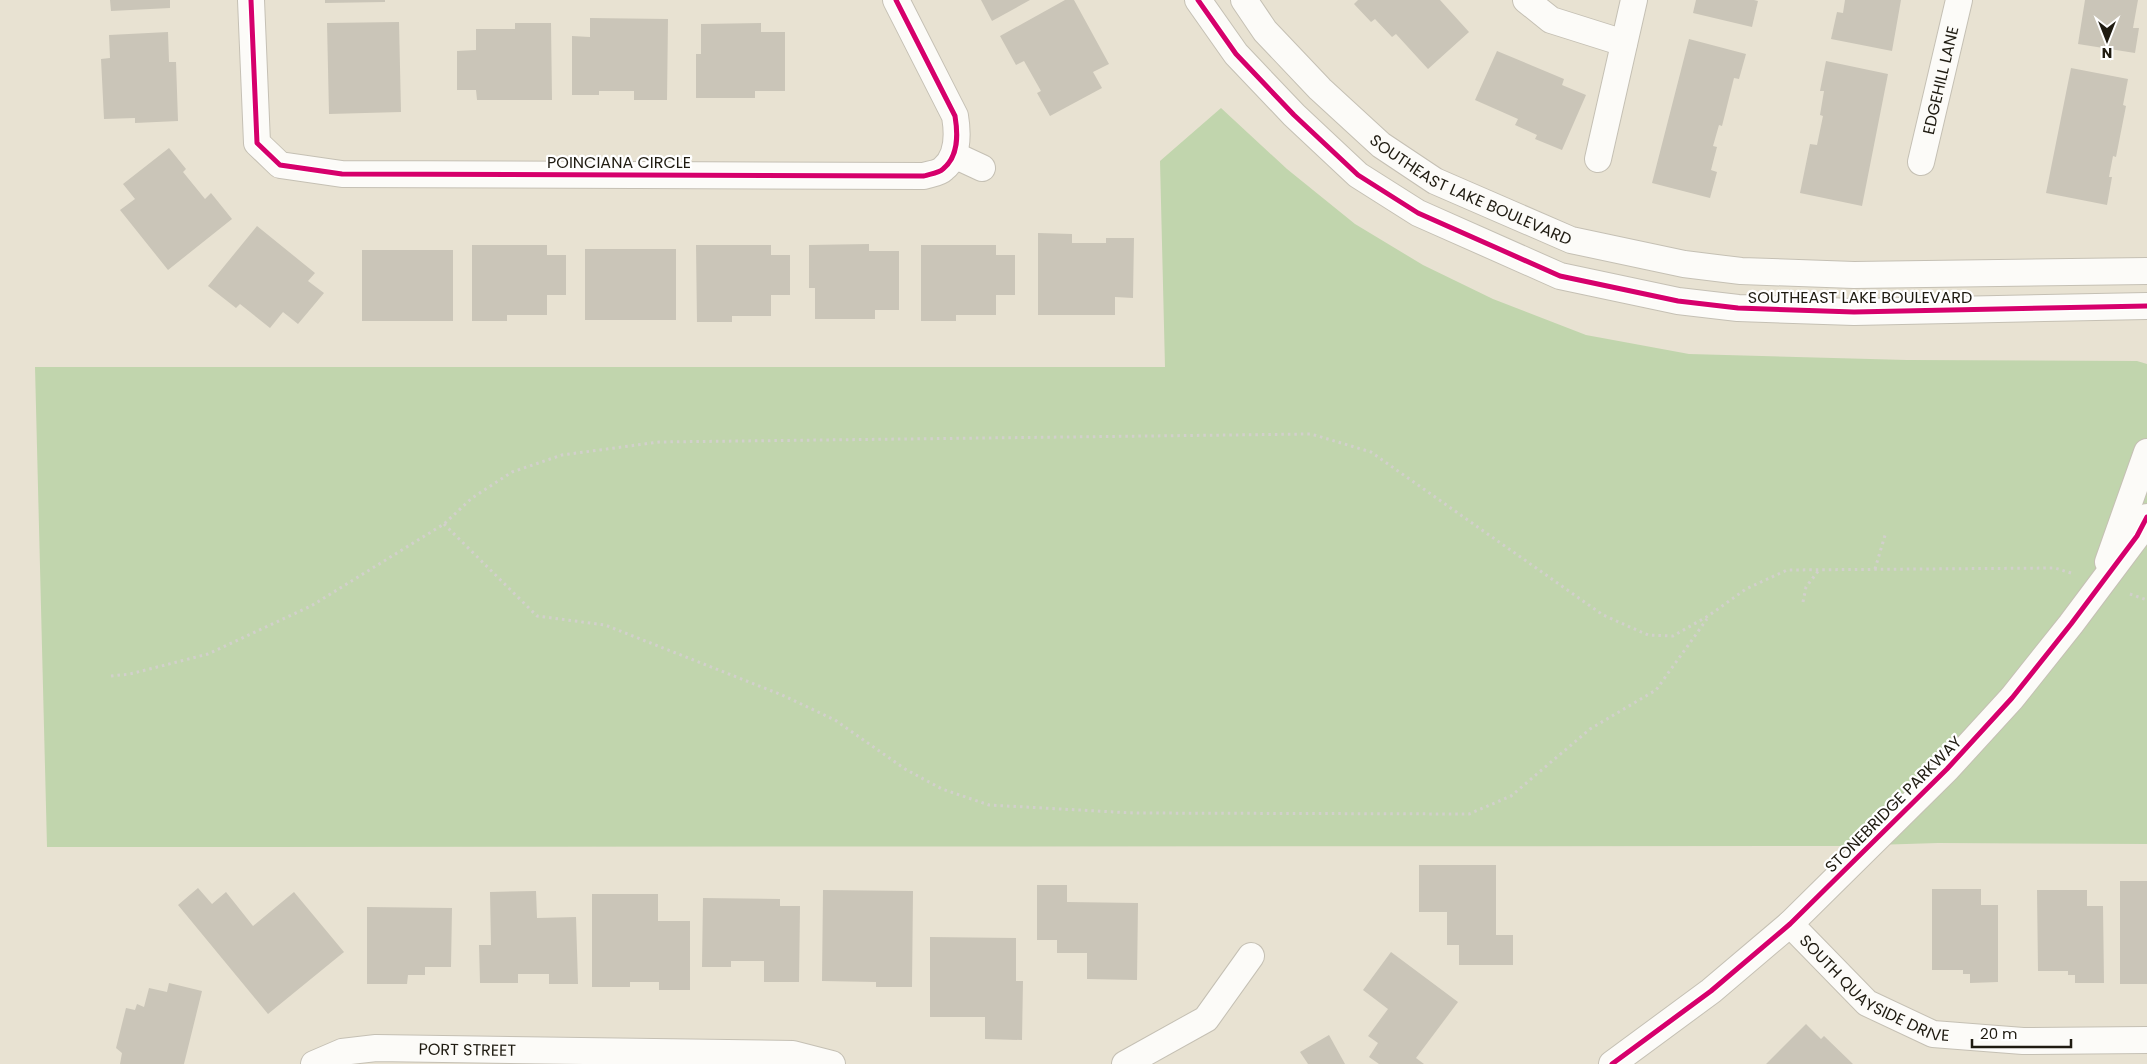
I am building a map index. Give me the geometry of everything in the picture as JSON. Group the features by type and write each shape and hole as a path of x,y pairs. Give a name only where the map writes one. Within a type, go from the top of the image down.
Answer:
{"street":[{"name":"POINCIANA CIRCLE","path":"251,0 257,143 280,165 342,174 924,176 943,170 954,155"},
{"path":"896,0 955,116 958,136 954,155 982,168"},
{"name":"SOUTHEAST LAKE BOULEVARD","path":"1198,0 1236,54 1294,115 1358,175 1418,213 1560,276 1678,301 1738,308 1854,312 2147,306"},
{"name":"SOUTHEAST LAKE BOULEVARD","path":"1244,0 1265,30 1320,89 1381,145 1435,181 1571,240 1684,264 1741,271 1854,275 2147,271"},
{"path":"1526,0 1551,20 1624,43"},
{"path":"1598,159 1634,0"},
{"name":"EDGEHILL LANE","path":"1921,162 1959,0"},
{"name":"STONEBRIDGE PARKWAY","path":"2100,583 2147,452"},
{"name":"STONEBRIDGE PARKWAY","path":"1612,1064 1711,991 1790,924 1947,770 1993,719 2071,624 2137,536 2147,517"},
{"name":"SOUTH QUAYSIDE DRIVE","path":"1790,924 1866,1003 1933,1034 2023,1052 2147,1040"},
{"path":"1125,1064 1206,1019 1251,956"},
{"name":"PORT STREET","path":"314,1064 342,1052 376,1048 793,1054 832,1064"}],"path":[{"path":"112,676 130,674 208,654 311,606 444,524 472,498 512,472 562,455 659,442 1310,434 1371,452 1603,615 1648,635 1673,636 1708,616 1746,589 1788,570 2055,568 2074,574"},
{"path":"444,524 537,616 605,625 782,695 835,720 905,770 942,789 989,805 1133,813 1469,814 1511,796 1590,729 1656,690 1708,616"},
{"path":"1875,569 1886,532"},
{"path":"1803,602 1806,587 1819,570"}],"green space":[{"path":"1221,108 1287,169 1355,224 1423,265 1493,299 1586,335 1689,354 1907,360 2137,361 2147,364 2147,844 1938,843 1842,846 47,847 35,367 1165,367 1160,161"}],"building":[{"path":"110,0 170,0 170,8 111,11"},
{"path":"325,0 385,0 385,2 325,3"},
{"path":"981,0 1030,0 992,21"},
{"path":"1065,0 1074,0 1109,64 1093,72 1102,88 1050,116 1037,93 1041,91 1024,61 1016,65 1000,36"},
{"path":"1358,0 1440,0 1469,32 1428,69 1396,34 1392,37 1375,19 1371,22 1354,4"},
{"path":"1696,0 1758,1 1752,27 1693,13"},
{"path":"1845,0 1901,0 1892,51 1831,39 1837,12 1843,13"},
{"path":"2085,0 2138,0 2133,28 2139,28 2135,53 2078,44"},
{"path":"590,18 668,19 667,100 634,100 634,91 599,91 599,95 572,95 572,36 590,37"},
{"path":"399,22 401,112 329,114 327,23"},
{"path":"515,23 551,23 552,100 477,100 476,90 457,90 457,51 476,50 476,29 515,29"},
{"path":"761,23 761,32 785,32 785,91 755,91 755,98 696,98 696,54 701,54 701,24"},
{"path":"168,32 169,62 176,62 178,121 135,123 135,118 104,119 101,59 110,58 109,35"},
{"path":"1689,39 1746,54 1739,79 1734,78 1722,126 1719,125 1713,146 1717,147 1711,170 1717,172 1710,198 1652,183"},
{"path":"1497,51 1564,79 1562,85 1586,95 1562,150 1535,139 1537,135 1515,125 1518,119 1475,100"},
{"path":"1826,61 1888,74 1862,206 1800,193 1810,144 1817,145 1823,116 1820,115 1824,91 1820,91"},
{"path":"2071,68 2128,79 2123,105 2126,106 2116,157 2113,156 2109,177 2112,177 2107,205 2046,193"},
{"path":"169,148 186,169 183,172 205,199 211,193 232,219 168,270 120,210 135,199 123,184"},
{"path":"257,226 315,273 308,281 324,293 298,324 283,312 270,328 240,304 236,308 208,286"},
{"path":"1038,233 1072,234 1072,243 1106,243 1106,238 1134,238 1133,298 1115,297 1115,315 1038,315"},
{"path":"869,244 869,251 899,251 899,310 875,310 875,319 815,319 815,288 809,288 809,245"},
{"path":"472,245 547,245 547,255 566,255 566,295 547,295 547,315 507,315 507,321 472,321"},
{"path":"696,245 771,245 771,255 790,255 790,295 771,295 771,316 732,316 732,322 697,322"},
{"path":"921,245 996,245 996,255 1015,255 1015,295 996,295 996,315 956,315 956,321 921,321"},
{"path":"585,249 676,249 676,320 585,320"},
{"path":"362,250 453,250 453,321 362,321"},
{"path":"1419,865 1496,865 1496,935 1513,935 1513,965 1459,965 1459,945 1447,945 1447,912 1419,912"},
{"path":"2120,881 2147,881 2147,984 2120,984"},
{"path":"1037,885 1067,885 1067,902 1138,903 1137,980 1087,979 1087,953 1057,953 1057,940 1037,940"},
{"path":"198,888 212,904 226,892 253,926 294,892 344,952 268,1014 178,905"},
{"path":"1932,889 1981,889 1981,905 1998,905 1998,982 1970,983 1970,974 1963,974 1963,970 1932,970"},
{"path":"823,890 913,891 912,987 876,987 876,982 822,981"},
{"path":"2037,890 2087,890 2087,906 2103,906 2104,983 2075,983 2075,975 2068,975 2068,971 2038,971"},
{"path":"536,891 537,918 576,917 578,984 549,984 549,974 518,974 518,983 480,983 479,945 491,945 490,892"},
{"path":"592,894 658,894 658,921 690,921 690,990 659,990 659,982 630,982 630,987 592,987"},
{"path":"703,898 780,899 780,906 800,906 799,982 764,982 764,961 731,961 731,967 702,967"},
{"path":"367,907 452,908 451,967 425,967 425,975 408,975 407,984 367,984"},
{"path":"930,937 1016,938 1016,981 1023,981 1022,1040 985,1039 985,1017 930,1017"},
{"path":"1391,952 1458,1002 1416,1058 1424,1064 1379,1064 1369,1057 1378,1043 1368,1036 1388,1009 1363,990"},
{"path":"169,983 202,991 184,1064 120,1064 122,1053 116,1048 126,1008 135,1010 137,1004 144,1007 149,988 167,992"},
{"path":"1806,1024 1821,1039 1824,1036 1853,1064 1766,1064"},
{"path":"1329,1035 1345,1064 1308,1064 1300,1052"}],"cycle path":[{"path":"251,0 257,143 280,165 342,174 924,176 941,170 952,158 957,137 955,116 896,0"},
{"path":"1198,0 1236,54 1294,115 1358,175 1418,213 1560,276 1678,301 1738,308 1854,312 2147,306"},
{"path":"1612,1064 1711,991 1790,924 1947,769 2012,698 2071,624 2137,536 2147,517"}]}
